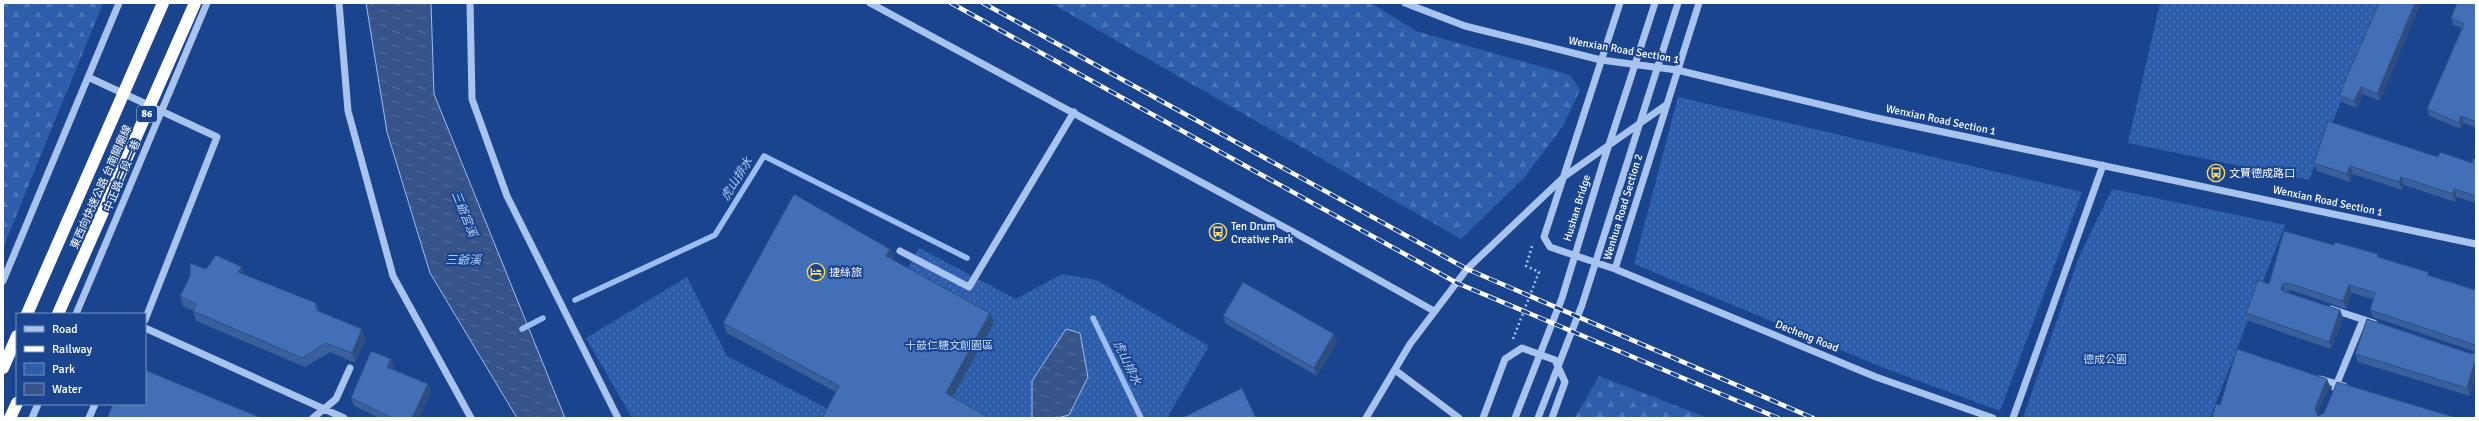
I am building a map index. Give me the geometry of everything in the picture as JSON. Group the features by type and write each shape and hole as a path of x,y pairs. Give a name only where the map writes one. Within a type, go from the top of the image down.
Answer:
{"highway":[{"name":"東西向快速公路 台南關廟線","path":"27,313 163,3"},
{"name":"東西向快速公路 台南關廟線","path":"58,313 195,3"},
{"path":"3,368 16,338"},
{"path":"10,418 16,405"}],"street":[{"path":"3,281 119,3"},
{"name":"中正路二段一巷","path":"76,313 207,3"},
{"path":"339,3 348,112 393,276 471,418"},
{"path":"470,3 472,99 504,189 618,418"},
{"path":"870,3 1074,112 1434,311"},
{"name":"Wenxian Road Section 1","path":"1405,3 1465,26 1601,60 1677,70 1872,117 2476,244"},
{"name":"Wenhua Road Section 2","path":"1620,3 1544,237 1550,247 1615,269 1677,70 1700,3"},
{"name":"Hushan Bridge","path":"1515,418 1562,298 1603,163 1655,3"},
{"path":"1538,418 1582,305 1678,3"},
{"path":"88,77 162,110 217,137 146,317"},
{"name":"Wenhua Road Section 2","path":"1366,418 1395,370 1434,311 1467,269 1565,176 1666,105"},
{"path":"900,251 969,286 1074,112"},
{"path":"2014,418 2103,165"},
{"name":"Decheng Road","path":"1615,269 1876,377 1993,418"},
{"path":"2326,307 2378,325"},
{"path":"2330,398 2363,320"},
{"path":"146,328 344,418"},
{"path":"1483,418 1505,359 1522,348 1555,360 1560,371 1564,382 1552,418"},
{"path":"313,418 336,399 350,368"},
{"path":"1395,370 1459,418"},
{"path":"2314,377 2351,389"},
{"path":"32,418 38,405"},
{"path":"89,418 95,405"}],"path":[{"path":"1516,331 1539,272 1526,266"}],"green space":[{"path":"3,3 103,3 3,248"},
{"path":"1051,3 1371,3 1416,31 1570,75 1580,90 1563,126 1525,177 1461,239"},
{"path":"2160,3 2381,3 2309,180 2128,143"},
{"path":"1678,97 2082,192 2000,411 1884,368 1634,264"},
{"name":"德成公園","path":"2112,189 2285,225 2210,418 2023,418 2079,257"},
{"name":"十鼓仁糖文創園區","path":"919,248 1016,299 1062,274 1096,280 1209,346 1167,418 632,418 586,338 687,277 727,356 828,409"},
{"path":"1599,376 1708,418 1575,418"}],"water":[{"name":"三爺溪","path":"366,3 431,3 434,94 565,418 517,418 430,273 387,132"},
{"path":"1066,329 1080,333 1088,377 1069,415 1057,418 1032,418 1032,381"}],"building":[{"path":"2379,3 2415,3 2377,94 2361,87 2354,101 2339,95"},
{"path":"2457,3 2476,3 2476,122 2461,116 2459,123 2427,109 2464,24 2451,18"},
{"path":"2328,121 2438,157 2440,152 2472,163 2473,158 2476,159 2476,196 2454,189 2453,194 2401,177 2399,182 2350,166 2347,174 2314,163"},
{"path":"794,194 890,249 886,256 990,313 946,393 988,417 987,418 822,418 839,386 723,323"},
{"path":"2284,231 2334,245 2335,242 2378,254 2378,257 2428,272 2427,275 2476,290 2476,347 2475,345 2370,310 2375,293 2349,285 2343,301 2288,283 2283,284 2281,289 2285,292 2340,310 2329,342 2246,313 2258,280 2269,284"},
{"path":"216,255 242,267 238,272 316,303 316,310 362,329 352,353 326,343 302,358 193,311 196,304 180,296 190,276 190,263 206,269"},
{"path":"1243,282 1334,334 1314,368 1223,316"},
{"path":"2367,319 2472,354 2476,352 2476,364 2474,364 2467,388 2355,354"},
{"path":"2237,349 2327,379 2315,409 2318,416 2324,413 2337,382 2457,418 2212,418 2216,404 2220,405"},
{"path":"371,351 391,359 387,367 428,384 412,418 392,418 351,398"},
{"path":"146,370 259,417 258,418 107,418 113,405 146,405"},
{"path":"1242,388 1256,418 1182,418"}],"waterway":[{"name":"虎山排水","path":"575,300 715,235 764,156 967,258"},
{"name":"虎山排水","path":"522,329 543,318"},
{"name":"虎山排水","path":"1093,318 1141,418"}],"railway":[{"path":"951,3 1457,283 1778,418"},
{"path":"983,3 1467,269 1813,418"}],"place":[{"name":"文賢德成路口","path":"2216,173"},
{"name":"Ten Drum Creative Park","path":"1218,232"},
{"name":"捷絲旅","path":"816,272"}],"water label":[{"name":"三爺宮溪","path":"464,214"}]}
